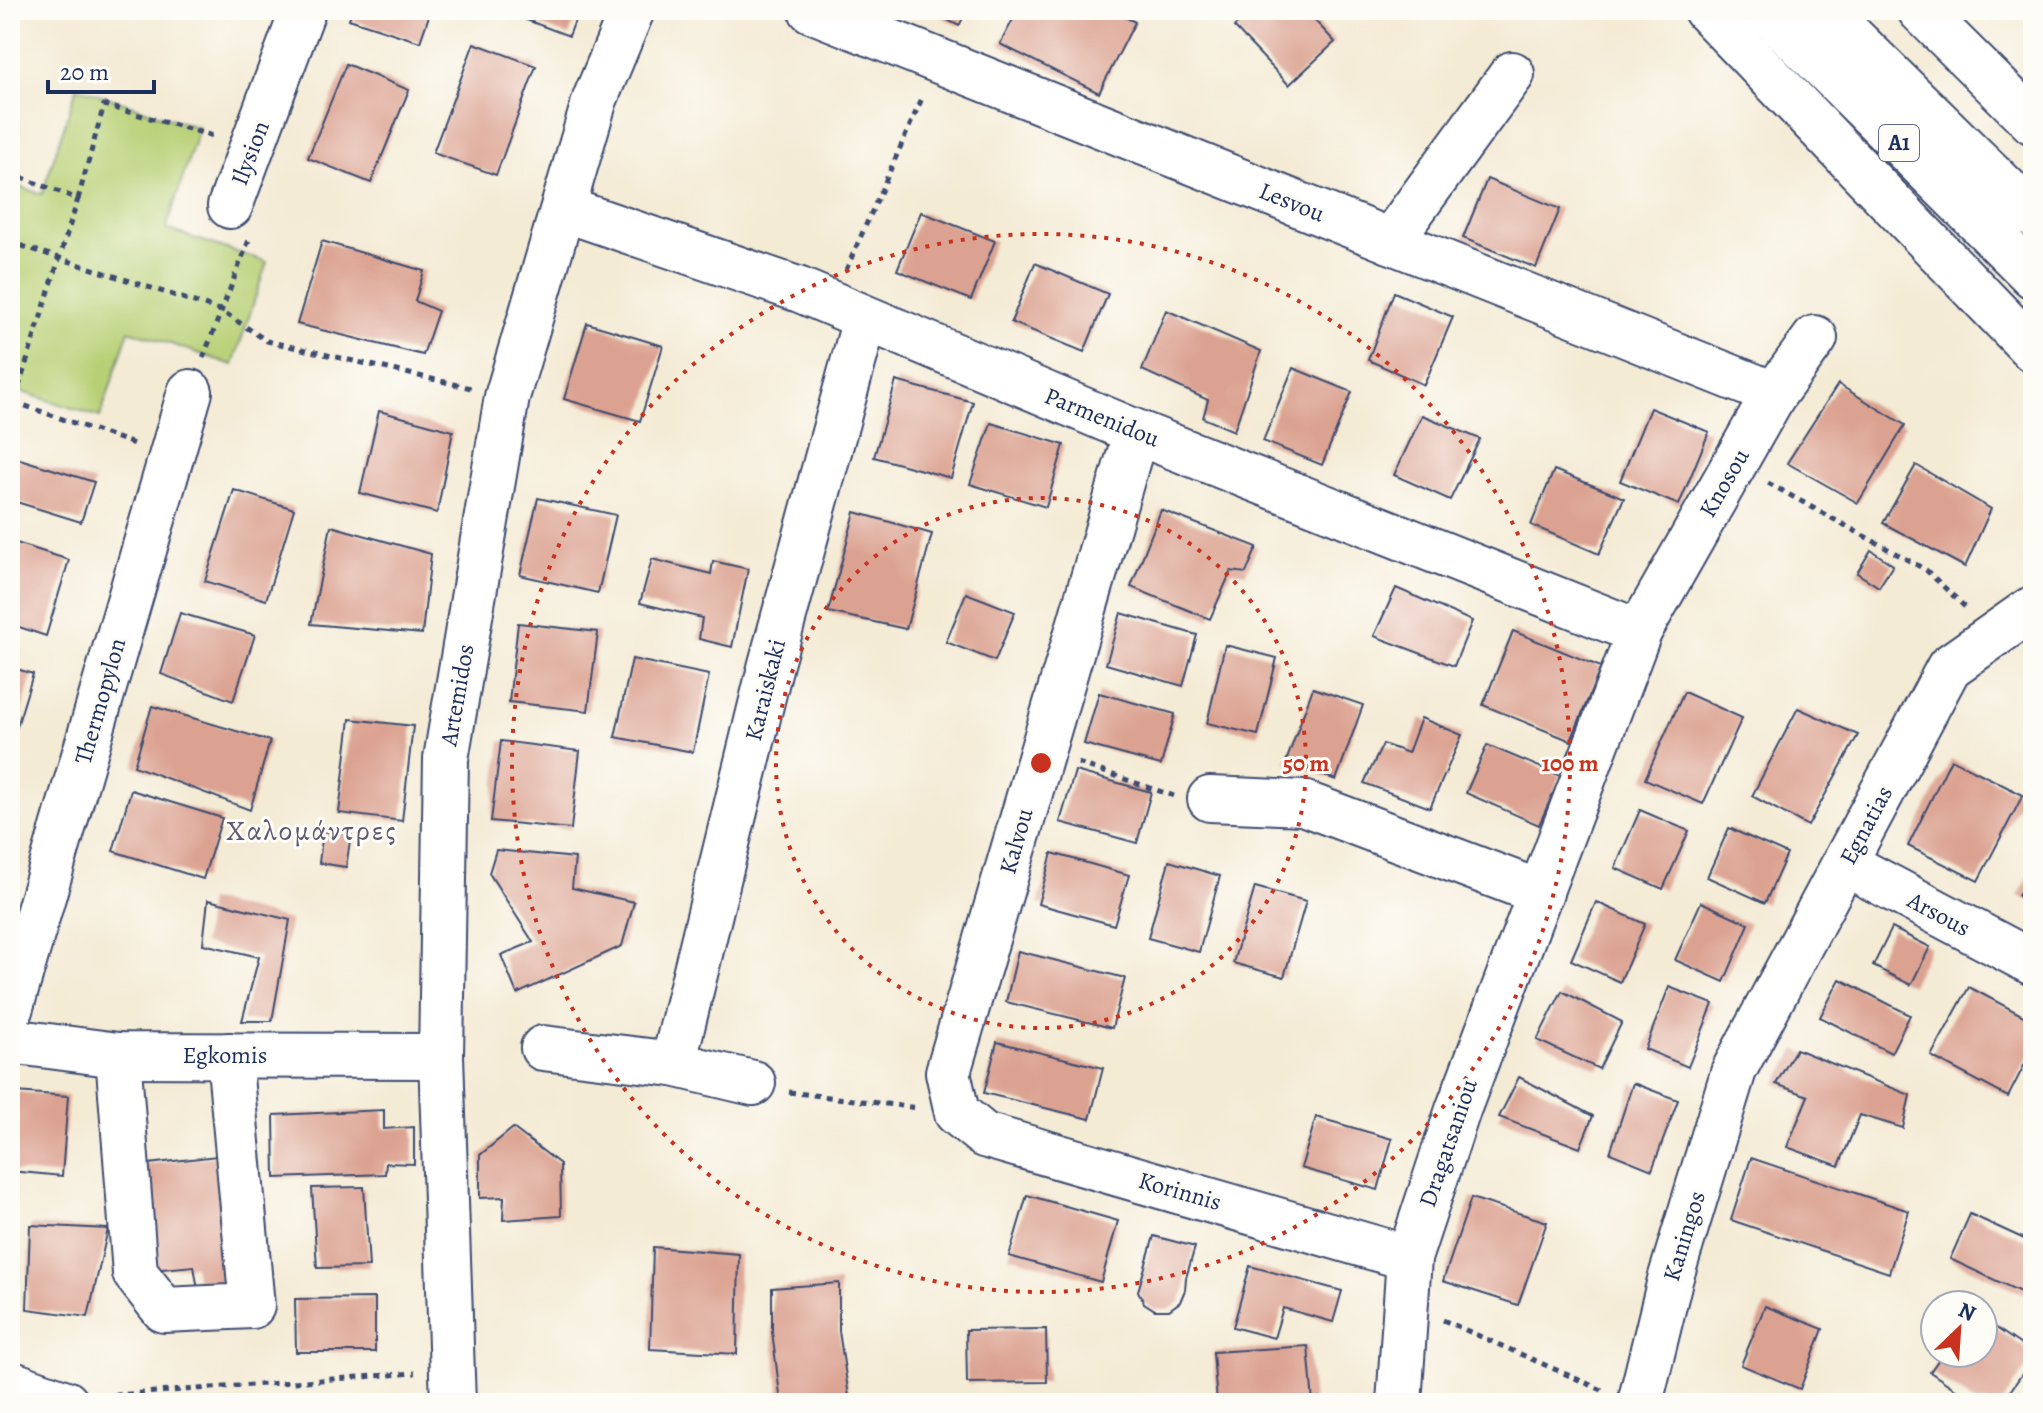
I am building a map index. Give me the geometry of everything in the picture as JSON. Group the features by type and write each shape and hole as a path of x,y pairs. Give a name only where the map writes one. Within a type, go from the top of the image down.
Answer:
{"main road":[{"name":"Ilysion","path":"230,206 303,10"},
{"name":"Artemidos","path":"453,1387 441,1056 446,759 507,397 595,99 632,10"},
{"name":"Lesvou","path":"811,10 1774,394"},
{"path":"1706,10 2033,350"},
{"name":"A1","path":"1766,10 2033,276"},
{"name":"A1","path":"1824,10 2033,215"},
{"path":"1920,10 2033,122"},
{"path":"1390,241 1512,74"},
{"name":"Parmenidou","path":"564,209 800,290 1136,432 1639,632"},
{"name":"Karaiskaki","path":"673,1064 771,664 848,311"},
{"name":"Knosou","path":"1639,632 1774,394 1815,338"},
{"name":"Thermopylon","path":"10,1010 190,392"},
{"name":"Kalvou","path":"957,1113 948,1072 1136,432"},
{"name":"Egnatias","path":"1734,1070 1949,667 2032,610"},
{"name":"Dragatsaniou","path":"1399,1403 1409,1258 1458,1110 1639,632"},
{"path":"1210,799 1303,803 1541,893"},
{"name":"Arsous","path":"1846,864 2033,963"},
{"name":"Egkomis","path":"10,1041 118,1055 441,1056"},
{"path":"543,1048 673,1064 764,1087"},
{"path":"118,1055 135,1273 164,1310 252,1306 229,1055"},
{"name":"Kaningos","path":"1622,1397 1670,1280 1734,1070"},
{"name":"Korinnis","path":"957,1113 984,1135 1409,1258"},
{"path":"10,1383 63,1401"}],"path":[{"path":"848,311 938,61"},
{"path":"171,457 12,402 78,199 104,105 252,146"},
{"path":"10,173 78,199"},
{"path":"190,392 250,235 230,206"},
{"path":"10,242 222,311 267,341 507,397"},
{"path":"1735,464 1926,570 1995,635"},
{"path":"1043,751 1181,798 1210,799"},
{"path":"764,1087 957,1113"},
{"path":"1406,1304 1622,1397"},
{"path":"63,1401 453,1387"}],"green space":[{"path":"77,87 199,128 166,229 267,262 233,365 129,330 100,417 10,388 10,184 42,194"}],"building":[{"path":"352,10 431,10 420,42 349,19"},
{"path":"500,10 579,10 569,36"},
{"path":"928,10 967,10 959,26"},
{"path":"1018,10 1111,10 1135,22 1099,93 1000,44"},
{"path":"1252,10 1305,10 1335,42 1289,85 1234,27"},
{"path":"474,43 536,66 496,175 433,153"},
{"path":"346,64 409,90 371,183 308,158"},
{"path":"1487,179 1560,209 1536,268 1463,238"},
{"path":"921,212 995,241 971,300 897,270"},
{"path":"322,241 424,271 415,301 438,311 423,355 297,324"},
{"path":"1035,263 1108,294 1084,352 1011,322"},
{"path":"1394,292 1453,317 1424,385 1368,360"},
{"path":"1166,310 1261,351 1234,431 1203,418 1208,400 1142,370"},
{"path":"587,323 663,346 640,421 564,399"},
{"path":"1293,368 1352,392 1322,465 1263,441"},
{"path":"896,381 973,402 951,478 874,457"},
{"path":"1838,384 1905,425 1858,503 1787,463"},
{"path":"1650,408 1709,432 1679,505 1620,481"},
{"path":"379,411 453,431 437,513 360,493"},
{"path":"1422,415 1480,439 1450,500 1394,475"},
{"path":"991,423 1064,445 1046,507 970,484"},
{"path":"10,456 94,482 81,522 10,500"},
{"path":"1916,465 1991,509 1965,567 1883,523"},
{"path":"1554,470 1624,498 1599,554 1531,525"},
{"path":"234,490 294,509 266,600 205,581"},
{"path":"538,498 616,515 598,593 520,575"},
{"path":"1161,510 1257,547 1246,573 1231,571 1210,619 1131,587"},
{"path":"855,512 932,534 906,629 828,612"},
{"path":"331,526 431,554 422,634 311,624"},
{"path":"10,541 69,560 46,636 10,624"},
{"path":"1871,550 1893,565 1879,587 1857,573"},
{"path":"652,559 711,574 713,561 748,569 732,647 699,639 702,618 640,603"},
{"path":"1396,588 1472,621 1454,666 1374,636"},
{"path":"966,593 1015,612 995,661 946,642"},
{"path":"180,613 255,635 233,701 161,674"},
{"path":"1121,613 1197,635 1183,686 1106,664"},
{"path":"518,623 598,632 588,711 509,702"},
{"path":"1513,631 1601,667 1571,741 1483,705"},
{"path":"1225,645 1277,658 1258,735 1207,723"},
{"path":"632,659 709,675 693,752 615,737"},
{"path":"10,667 33,674 11,746 10,746"},
{"path":"1313,688 1363,705 1336,780 1286,762"},
{"path":"1684,692 1742,718 1703,804 1645,779"},
{"path":"1099,693 1175,714 1161,765 1084,744"},
{"path":"152,706 270,741 250,810 134,766"},
{"path":"1798,708 1858,735 1808,826 1752,796"},
{"path":"1421,718 1462,735 1430,808 1364,783 1383,744 1408,753"},
{"path":"350,719 413,726 402,821 339,813"},
{"path":"501,741 580,751 571,829 491,821"},
{"path":"1487,745 1561,776 1539,825 1466,793"},
{"path":"1951,759 2023,795 1978,881 1908,846"},
{"path":"1075,771 1151,792 1137,843 1060,822"},
{"path":"131,790 222,818 203,879 113,851"},
{"path":"1640,810 1689,831 1663,889 1615,868"},
{"path":"1729,828 1787,854 1765,903 1707,877"},
{"path":"323,831 351,834 346,867 319,863"},
{"path":"496,850 575,858 572,888 634,902 622,946 517,994 501,955 533,942 489,873"},
{"path":"1052,853 1129,875 1114,925 1038,904"},
{"path":"1169,861 1220,876 1199,952 1148,938"},
{"path":"2033,868 2033,902 2018,896"},
{"path":"1255,887 1306,901 1284,977 1233,963"},
{"path":"208,900 290,920 272,1021 242,1021 259,957 203,944"},
{"path":"1596,902 1645,924 1620,982 1571,960"},
{"path":"1701,902 1749,924 1724,982 1675,960"},
{"path":"1892,928 1930,947 1911,985 1873,966"},
{"path":"1018,951 1125,978 1112,1028 1006,1002"},
{"path":"1840,979 1910,1015 1891,1053 1820,1017"},
{"path":"1669,987 1713,1004 1688,1067 1645,1049"},
{"path":"1969,987 2033,1021 2033,1048 2008,1097 1931,1056"},
{"path":"1562,991 1622,1022 1599,1069 1537,1040"},
{"path":"997,1042 1103,1068 1090,1119 984,1093"},
{"path":"1796,1049 1910,1095 1903,1128 1860,1115 1839,1166 1787,1147 1808,1096 1776,1084"},
{"path":"1519,1077 1593,1116 1580,1148 1499,1117"},
{"path":"1633,1083 1678,1100 1652,1170 1610,1153"},
{"path":"16,1092 68,1096 62,1176 10,1171"},
{"path":"384,1110 384,1129 414,1127 414,1164 386,1163 385,1174 275,1178 274,1115"},
{"path":"1316,1117 1392,1139 1378,1190 1301,1168"},
{"path":"513,1128 560,1164 561,1216 503,1220 504,1197 480,1198 480,1155"},
{"path":"225,1155 241,1289 199,1296 194,1266 151,1270 140,1165"},
{"path":"1751,1158 1909,1211 1889,1273 1731,1220"},
{"path":"364,1187 369,1267 317,1268 312,1188"},
{"path":"1027,1195 1118,1221 1101,1282 1009,1256"},
{"path":"1471,1198 1547,1222 1518,1305 1443,1281"},
{"path":"1970,1214 2033,1243 2033,1298 1950,1259"},
{"path":"30,1225 108,1229 88,1317 27,1309"},
{"path":"1154,1236 1195,1247 1185,1290 1180,1302 1169,1310 1155,1310 1144,1303 1138,1291"},
{"path":"653,1247 739,1254 737,1354 650,1349"},
{"path":"1250,1266 1342,1291 1333,1322 1283,1308 1274,1338 1233,1327"},
{"path":"839,1283 839,1331 850,1403 781,1403 772,1331 772,1288"},
{"path":"375,1298 375,1352 296,1352 295,1299"},
{"path":"1765,1306 1823,1329 1800,1389 1741,1365"},
{"path":"1046,1329 1047,1382 967,1383 966,1330"},
{"path":"1999,1330 2033,1353 2033,1358 2002,1403 1976,1403 1930,1372 1932,1369 1999,1369"},
{"path":"1308,1346 1313,1403 1217,1403 1213,1352"}],"district":[{"name":"Χαλομάντρες","path":"312,831"}]}
